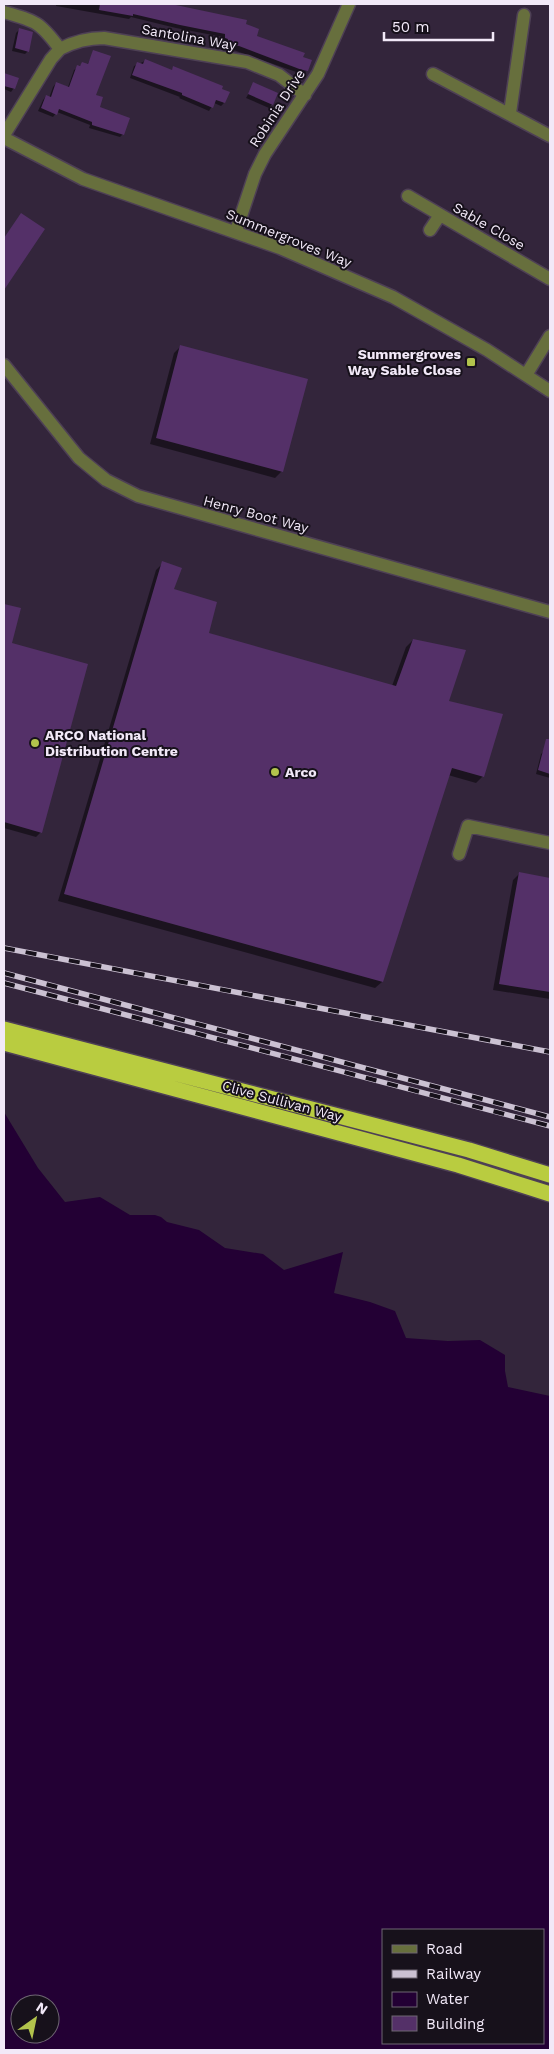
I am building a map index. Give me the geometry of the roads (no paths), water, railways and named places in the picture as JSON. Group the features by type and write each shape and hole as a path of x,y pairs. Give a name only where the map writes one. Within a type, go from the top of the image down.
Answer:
{"highway":[{"name":"Clive Sullivan Way","path":"4,1029 468,1150 550,1175"},
{"name":"Clive Sullivan Way","path":"4,1043 458,1165 550,1194"}],"street":[{"name":"Robinia Drive","path":"236,231 255,174 275,136 318,74 349,4"},
{"path":"4,12 29,19 44,27 60,49"},
{"path":"510,113 524,15"},
{"name":"Santolina Way","path":"4,134 51,59 60,49 73,42 89,38 104,38 247,62 279,75 305,95"},
{"path":"433,74 510,113 550,136"},
{"name":"Summergroves Way","path":"4,138 83,179 236,231 393,297 487,350 550,391"},
{"name":"Sable Close","path":"408,196 550,279"},
{"name":"Sable Close","path":"430,230 440,215"},
{"path":"526,375 550,336"},
{"name":"Henry Boot Way","path":"4,364 79,458 106,480 138,496 550,612"},
{"path":"459,854 468,826 550,843"}],"water":[{"path":"4,1112 38,1168 65,1202 100,1197 130,1215 155,1215 167,1222 199,1230 225,1248 263,1254 284,1270 343,1252 334,1293 370,1302 395,1311 406,1338 448,1341 480,1340 505,1355 508,1387 550,1396 550,2050 4,2050"}],"railway":[{"path":"4,948 550,1052"},
{"path":"4,973 550,1117"},
{"path":"4,983 550,1126"}],"place":[{"name":"Summergroves Way Sable Close","path":"471,362"},
{"name":"ARCO National Distribution Centre","path":"35,743"},
{"name":"Arco","path":"275,772"}]}
